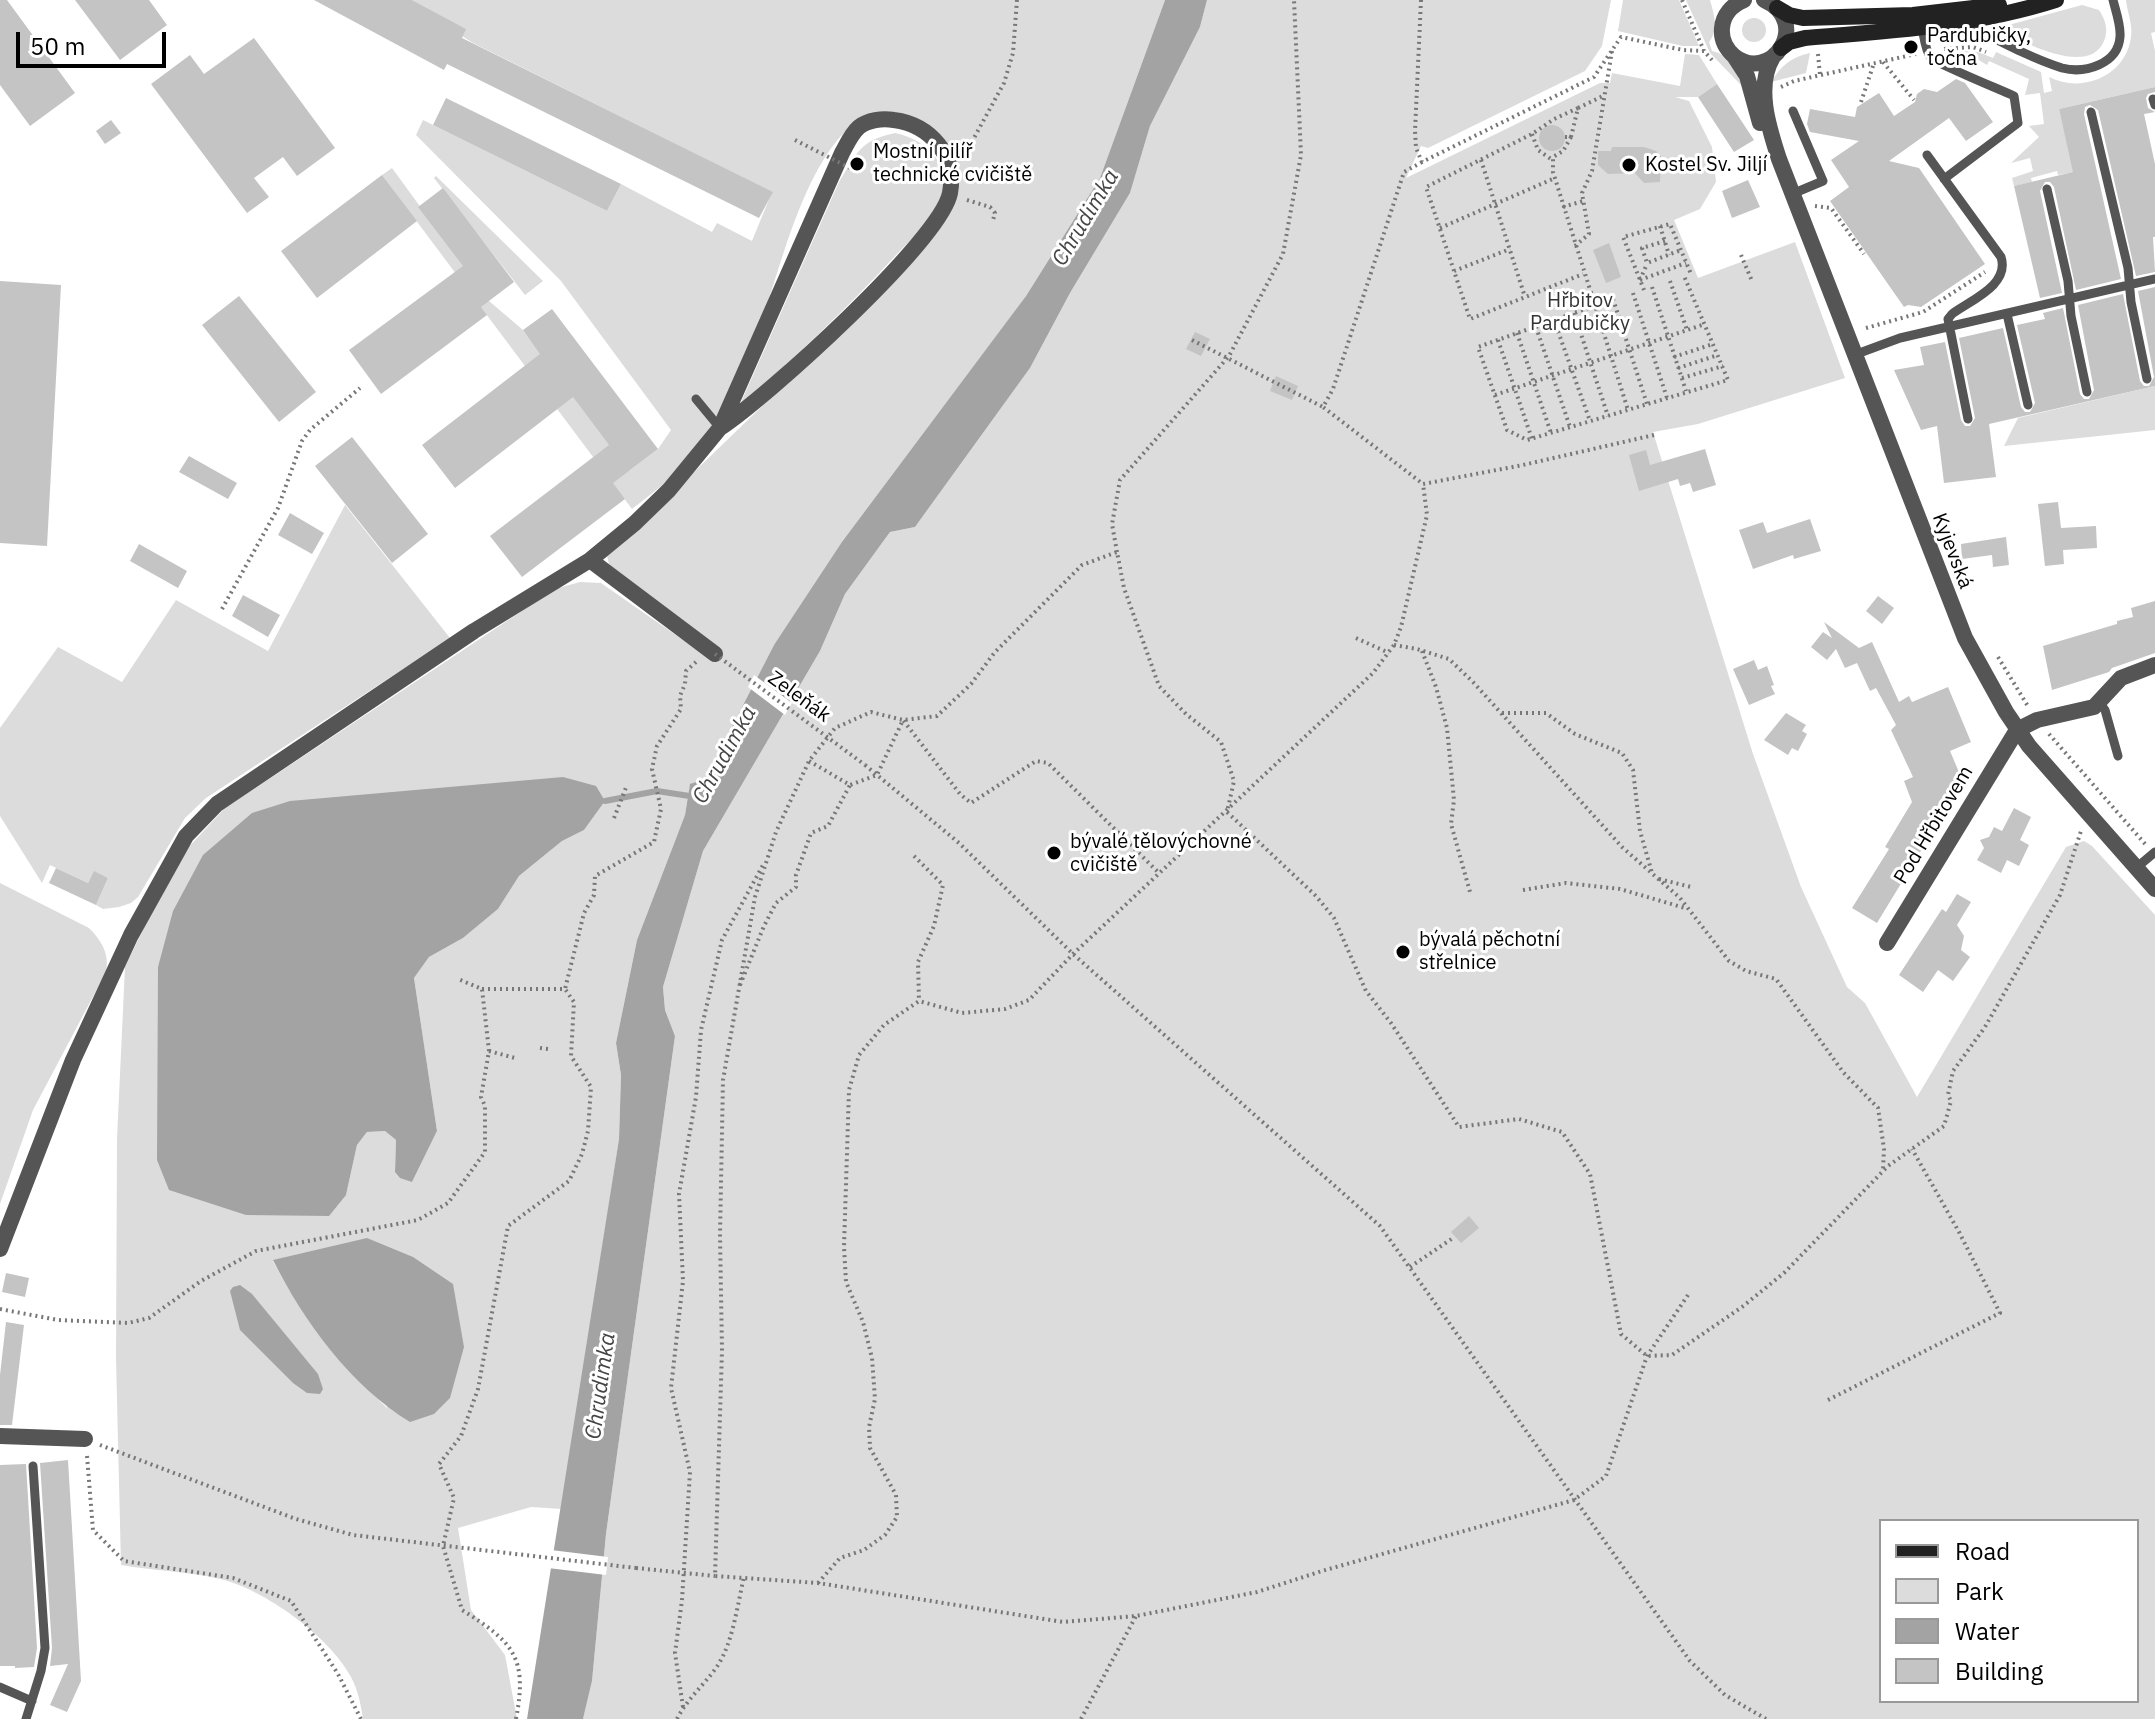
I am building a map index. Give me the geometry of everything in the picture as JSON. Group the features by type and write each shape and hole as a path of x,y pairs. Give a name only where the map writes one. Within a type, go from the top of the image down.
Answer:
{"main road":[{"path":"1770,4 1796,17 1815,18 1939,13 2028,0"},
{"path":"1777,52 1789,42 1805,38 1961,22 2017,12 2056,0"}],"street":[{"path":"1718,0 1722,29"},
{"path":"1722,29 1728,11 1744,0"},
{"name":"Kyjevská","path":"1770,4 1786,24 1786,36 1765,74 1766,106 1774,145 1959,624 2017,730 2041,762 2155,889"},
{"name":"Kyjevská","path":"1722,29 1725,45 1744,69 1761,125 1790,188"},
{"path":"1731,53 1748,62 1761,62 1777,52"},
{"path":"0,1249 73,1060 131,935 193,826 217,804 506,610 590,560 635,523 669,490 720,428 842,153 858,128 875,120 887,119 924,130 933,137 945,156 950,187 943,210 933,226 790,372 743,413 720,428"},
{"path":"590,560 708,650"},
{"path":"2017,730 2037,720 2090,708 2100,703 2121,678 2155,665"},
{"name":"Pod Hřbitovem","path":"1887,943 2017,730"},
{"path":"0,1436 85,1439"}],"lane":[{"path":"1961,22 2064,68 2080,70 2108,60 2118,45 2120,32 2113,0"},
{"path":"1922,27 1927,52 1934,62 2014,96 2018,123 1944,179"},
{"path":"1790,188 1823,181 1793,111"},
{"path":"2091,112 2147,379"},
{"path":"1927,155 2001,257 2004,270 1995,283 1948,319 1968,419"},
{"path":"2047,189 2068,281 2071,316 2087,392"},
{"path":"1854,355 1886,342 2155,279"},
{"path":"2007,314 2028,405"},
{"path":"696,399 720,428"},
{"path":"2100,703 2105,710 2118,756"},
{"path":"2136,868 2154,853"},
{"path":"26,1719 43,1661 45,1637 33,1466"},
{"path":"0,1687 32,1701"}],"path":[{"path":"993,220 995,213 990,207 950,187 1004,83 1013,53 1017,0"},
{"path":"1227,812 1234,781 1221,742 1186,714 1159,686 1124,588 1112,524 1120,480 1229,356 1283,254 1301,155 1294,0"},
{"path":"1421,0 1415,131 1416,148 1422,162"},
{"path":"1682,0 1704,51 1719,70"},
{"path":"1323,407 1333,389 1404,172 1594,77 1621,37 1683,50 1704,51"},
{"path":"1777,90 1794,81 1959,46 1973,47 1991,54 1997,38"},
{"path":"1575,246 1589,234 1582,193 1592,171 1613,49"},
{"path":"1882,61 1914,100"},
{"path":"1861,102 1874,63"},
{"path":"1583,274 1470,319 1426,187 1532,134 1547,122 1603,96"},
{"path":"1552,160 1563,151 1578,108"},
{"path":"1532,134 1538,150 1552,160 1583,274 1628,410"},
{"path":"795,140 858,172"},
{"path":"1481,160 1525,297"},
{"path":"1440,228 1555,178"},
{"path":"1563,207 1583,201"},
{"path":"1815,206 1831,208 1864,254"},
{"path":"1644,290 1623,237 1670,224 1691,274"},
{"path":"1660,226 1669,255"},
{"path":"1640,280 1647,263 1642,248 1665,241"},
{"path":"1454,271 1510,249"},
{"path":"1647,263 1681,250"},
{"path":"1741,255 1752,281"},
{"path":"1640,280 1686,263"},
{"path":"1866,328 1923,312 1987,270"},
{"path":"1594,306 1478,347 1507,430 1527,440 1532,439 1728,380 1684,276"},
{"path":"1670,281 1687,330"},
{"path":"1652,287 1686,392"},
{"path":"1633,293 1667,398"},
{"path":"1613,299 1648,404"},
{"path":"1574,313 1608,416"},
{"path":"1554,320 1590,421"},
{"path":"1495,395 1705,324"},
{"path":"1536,327 1570,427"},
{"path":"1517,333 1551,433"},
{"path":"919,1001 962,1013 1005,1009 1029,1000 1073,954 1373,673 1394,645 1427,515 1423,484 1323,407 1192,340"},
{"path":"1498,340 1532,439"},
{"path":"1674,357 1713,344"},
{"path":"1678,368 1718,355"},
{"path":"1682,378 1723,366"},
{"path":"222,609 278,508 302,441 310,430 360,388"},
{"path":"1423,484 1654,435"},
{"path":"715,1576 722,1350 720,1235 723,1080 755,897 776,832 809,761 835,728 871,712 903,720 937,716 971,684 995,652 1082,565 1117,552"},
{"path":"1356,638 1389,653"},
{"path":"1394,645 1449,659 1622,847 1680,898 1729,961 1746,971 1776,979 1833,1060 1878,1108 1884,1149 1883,1170"},
{"path":"516,1719 521,1694 520,1666 498,1632 462,1610 444,1546 454,1498 439,1464 461,1436 478,1389 508,1226 569,1181 582,1154 588,1131 591,1087 571,1056 574,1002 565,989 584,913 594,895 595,876 654,842 661,809 652,769 657,746 681,709 680,696 686,671 708,650"},
{"name":"Zeleňák","path":"708,650 865,765 959,843 1073,954 1380,1226 1690,1661 1725,1695 1766,1719"},
{"path":"1422,651 1447,728 1454,800 1451,824 1470,892"},
{"path":"1996,653 2037,720 2154,853"},
{"path":"1501,712 1546,713 1575,734 1622,753 1633,770 1640,831 1655,877"},
{"path":"737,994 776,903 796,887 796,875 811,833 828,826 850,785 877,775 903,720"},
{"path":"903,720 960,794 971,803 1036,761 1048,763 1160,874"},
{"path":"809,761 850,785"},
{"path":"614,818 627,785"},
{"path":"1227,812 1316,896 1334,918 1366,991 1391,1023 1459,1127 1519,1119 1562,1132 1590,1174 1621,1334 1647,1356 1672,1355 1742,1307 1784,1273 1883,1170 1944,1126 1951,1101 1948,1095 1953,1071 1985,1027 2060,895 2088,815"},
{"path":"683,1707 675,1653 682,1600 690,1472 671,1388 683,1281 679,1194 696,1097 701,1030 722,940 768,856"},
{"path":"914,856 943,885 934,926 918,962 919,1001"},
{"path":"1655,877 1691,887"},
{"path":"1523,890 1566,883 1620,889 1687,909"},
{"path":"458,979 482,989 565,989"},
{"path":"0,1309 58,1320 128,1323 149,1318 201,1281 256,1251 418,1220 448,1203 485,1152 485,1106 481,1097 489,1051 482,989"},
{"path":"818,1583 840,1558 864,1550 885,1535 897,1517 896,1495 870,1448 869,1427 875,1399 872,1358 863,1322 846,1282 844,1247 849,1090 859,1055 884,1025 919,1001"},
{"path":"540,1048 548,1049"},
{"path":"489,1051 515,1058"},
{"path":"1828,1400 2000,1313 1912,1149"},
{"path":"1410,1267 1453,1238"},
{"path":"361,1719 338,1674 291,1601 233,1578 124,1561 93,1530 85,1439 296,1519 353,1535 715,1576 818,1583 1063,1622 1136,1616 1257,1592 1574,1500 1606,1476 1647,1356 1688,1295"},
{"path":"677,1719 683,1707 718,1666 744,1577"},
{"path":"1081,1719 1136,1616"}],"green space":[{"path":"412,0 1165,0 1100,178 1026,296 774,645 708,773 702,780 690,785 685,815 637,940 616,1043 621,1075 619,1139 562,1509 531,1507 458,1528 471,1610 505,1655 517,1719 363,1719 356,1687 341,1662 312,1631 275,1604 237,1584 220,1579 121,1565 116,1358 117,1139 125,967 167,880 185,851 224,809 555,589 580,582 601,583 690,645 619,575 609,564 607,556 811,359 927,240 955,168 937,134 915,118 904,114 875,114 850,127 829,152 811,183 752,342 707,437 683,467 632,509 382,175 392,168 489,301 523,330 629,471 658,449 671,430 561,281 416,135 423,120 607,211 621,184 712,232 717,223 752,241 772,192 473,43 462,36 465,29","holes":["605,801 584,830 562,841 519,876 498,909 463,938 429,957 414,978 437,1131 412,1182 395,1172 396,1140 385,1131 367,1132 357,1145 346,1195 173,911","367,1239 387,1408 324,1339 273,1261"]},
{"name":"Hřbitov Pardubičky","path":"1207,0 1611,0 1602,46 1585,71 1428,148 1421,146 1406,178 1600,83 1610,83 1612,73 1680,86 1685,54 1699,55 1717,84 1698,97 1675,97 1689,101 1712,147 1716,182 1700,209 1674,220 1698,278 1795,242 1845,378 1698,424 1653,432 1753,754 1801,887 1847,987 1865,1003 1917,1097 2066,847 2084,841 2092,846 2155,915 2155,1719 583,1719 592,1681 606,1534 675,1036 665,1010 663,987 703,851 820,651 845,594 890,532 915,527 1030,368 1070,293 1130,193 1150,126 1200,27"},
{"path":"1623,0 1679,0 1699,46 1683,46 1618,31"},
{"path":"1686,0 1710,0 1715,22 1709,42 1712,51 1728,60 1743,87 1710,53"},
{"path":"2126,0 2155,0 2155,32 2151,33 2155,51 2155,87 2059,109 2074,172 2058,175 2057,171 2014,186 2012,178 2033,171 2030,158 2011,163 2039,137 2029,126 2044,124 2040,93 2025,95 2029,79 1989,61 1987,65 1964,51 1993,58 1996,52 2041,72 2044,93 2052,91 2049,77 2062,82 2088,82 2112,71 2127,51 2131,23"},
{"path":"2082,5 2099,10 2106,29 2104,41 2096,52 2084,57 2053,53 1994,29"},
{"path":"1754,18 1763,21 1766,30 1763,39 1754,42 1745,39 1742,30 1745,21"},
{"path":"1810,53 1806,73 1771,82 1787,63"},
{"path":"895,133 918,142 936,157 944,178 939,203 920,230 858,295 738,409 839,182 861,149 874,140"},
{"path":"436,176 543,281 525,295 434,178"},
{"path":"2155,386 2155,430 2004,446 2018,418"},
{"path":"345,505 450,638 206,798 185,818 138,897 131,903 103,909 96,905 108,878 94,872 88,883 50,865 42,883 0,816 0,728 58,647 122,682 176,600 268,651"},
{"path":"0,883 89,928 104,948 107,965 33,1110 0,1204"}],"water":[{"name":"Chrudimka","path":"1165,0 1207,0 1200,27 1150,126 1130,193 1070,293 1030,368 915,527 890,532 845,594 820,651 703,851 663,987 665,1010 675,1036 606,1534 592,1681 583,1719 527,1719 619,1139 621,1075 616,1043 637,940 685,815 690,784 702,780 708,773 774,645 842,542 1026,296 1100,178"},
{"path":"563,777 596,786 605,801 584,830 562,841 519,876 498,909 463,938 429,957 414,978 437,1131 412,1182 400,1178 395,1172 396,1140 385,1131 367,1132 357,1145 346,1195 329,1216 246,1215 169,1190 157,1160 158,967 173,911 203,855 252,813 290,801"},
{"path":"367,1238 413,1257 453,1284 464,1347 450,1398 434,1414 410,1422 368,1390 331,1351 299,1306 273,1260"},
{"path":"240,1285 252,1294 318,1374 323,1389 320,1394 307,1393 293,1383 240,1330 230,1291"}],"pier":[{"path":"754,675 792,703 785,715 748,687"},
{"path":"551,1550 608,1557 606,1575 548,1568"}],"building":[{"path":"0,0 7,0 75,93 30,126 0,85"},
{"path":"75,0 149,0 167,25 120,60"},
{"path":"314,0 412,0 466,29 462,38 773,192 759,218 447,64 444,70"},
{"path":"254,38 335,148 297,176 283,157 254,178 269,197 247,213 151,84 190,55 204,74"},
{"path":"1956,79 1965,83 1993,122 1966,141 1949,118 1889,161 1919,168 1985,264 1921,307 1904,307 1830,201 1849,187 1831,160 1859,141 1810,132 1807,124 1810,109 1855,117 1857,107 1879,93 1894,116 1915,102 1917,94 1924,89 1937,92"},
{"path":"1717,84 1754,140 1734,152 1698,97"},
{"path":"2155,87 2155,92 2146,98 2148,108 2155,112 2144,114 2155,164 2155,272 2136,276 2098,110 2090,105 2085,107 2084,114 2121,279 2076,290 2054,187 2050,182 2045,182 2040,191 2062,293 2040,298 2014,186 2073,172 2059,109"},
{"path":"446,98 621,184 607,211 433,125"},
{"path":"111,120 121,133 105,144 96,131"},
{"path":"1552,125 1561,129 1565,138 1561,147 1552,151 1543,147 1539,138 1543,129"},
{"name":"Kostel Sv. Jiljí","path":"1612,147 1644,147 1656,151 1661,156 1660,182 1644,183 1635,173 1608,174 1598,165 1598,151 1611,151"},
{"path":"382,175 417,221 317,298 281,251"},
{"path":"1748,180 1760,207 1732,218 1722,191"},
{"path":"443,188 514,282 481,307 487,315 381,394 349,350 463,266 418,207"},
{"path":"1609,243 1621,277 1606,283 1593,250"},
{"path":"0,281 61,285 47,546 0,543"},
{"path":"2155,287 2155,386 1989,424 1996,477 1944,483 1937,426 1921,430 1894,370 1924,365 1920,347 1945,342 1961,420 1965,426 1970,426 1975,418 1959,338 2003,328 2021,407 2025,412 2030,412 2035,403 2017,325 2045,319 2043,313 2063,308 2080,394 2084,399 2089,399 2094,390 2078,305 2123,294 2140,381 2144,386 2149,386 2154,377 2138,291"},
{"path":"239,296 316,392 279,422 202,325"},
{"path":"552,309 658,449 613,483 625,499 522,577 490,536 609,445 573,397 455,488 422,445 540,354 523,330"},
{"path":"1195,332 1210,339 1201,356 1186,349"},
{"path":"1276,376 1298,386 1292,400 1270,391"},
{"path":"352,437 428,534 392,563 315,466"},
{"path":"1705,449 1716,485 1693,492 1690,483 1680,486 1678,479 1639,491 1629,455 1646,450 1650,465"},
{"path":"189,456 237,483 228,499 179,472"},
{"path":"2058,502 2061,528 2096,526 2097,548 2063,550 2064,564 2045,566 2038,504"},
{"path":"290,513 324,533 312,554 278,535"},
{"path":"1810,519 1821,551 1794,559 1793,555 1753,569 1739,530 1763,522 1767,533"},
{"path":"2006,537 2009,565 1993,567 1992,555 1962,559 1961,544"},
{"path":"139,544 187,571 178,588 130,561"},
{"path":"243,595 280,615 268,637 232,616"},
{"path":"1878,596 1894,608 1882,624 1866,611"},
{"path":"2155,601 2155,653 2052,690 2043,646 2117,624 2117,621 2133,617 2131,608"},
{"path":"1824,622 1859,648 1872,642 1899,702 1909,696 1912,702 1948,687 1971,742 1950,751 1964,784 1946,791 1950,803 1877,923 1852,908 1889,849 1885,847 1912,802 1904,781 1913,777 1891,730 1896,725 1876,688 1870,691 1857,663 1845,668 1836,649 1827,660 1811,647 1823,632 1832,638"},
{"path":"1754,660 1758,670 1767,666 1775,694 1749,705 1733,669"},
{"path":"1786,713 1806,725 1802,731 1807,734 1798,751 1792,748 1788,755 1764,740"},
{"path":"2014,808 2031,817 2020,840 2029,845 2019,866 2007,860 2001,873 1977,860 1984,848 1980,840 1989,837 1994,827 2002,831"},
{"path":"56,868 88,883 94,871 108,878 96,905 49,883"},
{"path":"1957,894 1971,902 1957,925 1964,936 1961,950 1970,957 1953,981 1938,970 1923,992 1899,975 1942,909 1946,912"},
{"path":"1469,1216 1479,1228 1461,1243 1451,1232"},
{"path":"6,1273 29,1278 25,1297 2,1292"},
{"path":"6,1322 24,1325 12,1425 0,1425 0,1375"},
{"path":"68,1460 81,1681 67,1712 50,1705 68,1664 50,1666 52,1648 40,1463"},
{"path":"26,1464 37,1648 34,1667 15,1668 0,1666 0,1465"}],"waterway":[{"name":"Chrudimka","path":"605,801 657,791 696,797"}],"place":[{"name":"Pardubičky, točna","path":"1911,47"},
{"name":"Mostní pilíř technické cvičiště","path":"857,164"},
{"name":"Kostel Sv. Jiljí","path":"1629,165"},
{"name":"bývalé tělovýchovné cvičiště","path":"1054,853"},
{"name":"bývalá pěchotní střelnice","path":"1403,952"}]}
